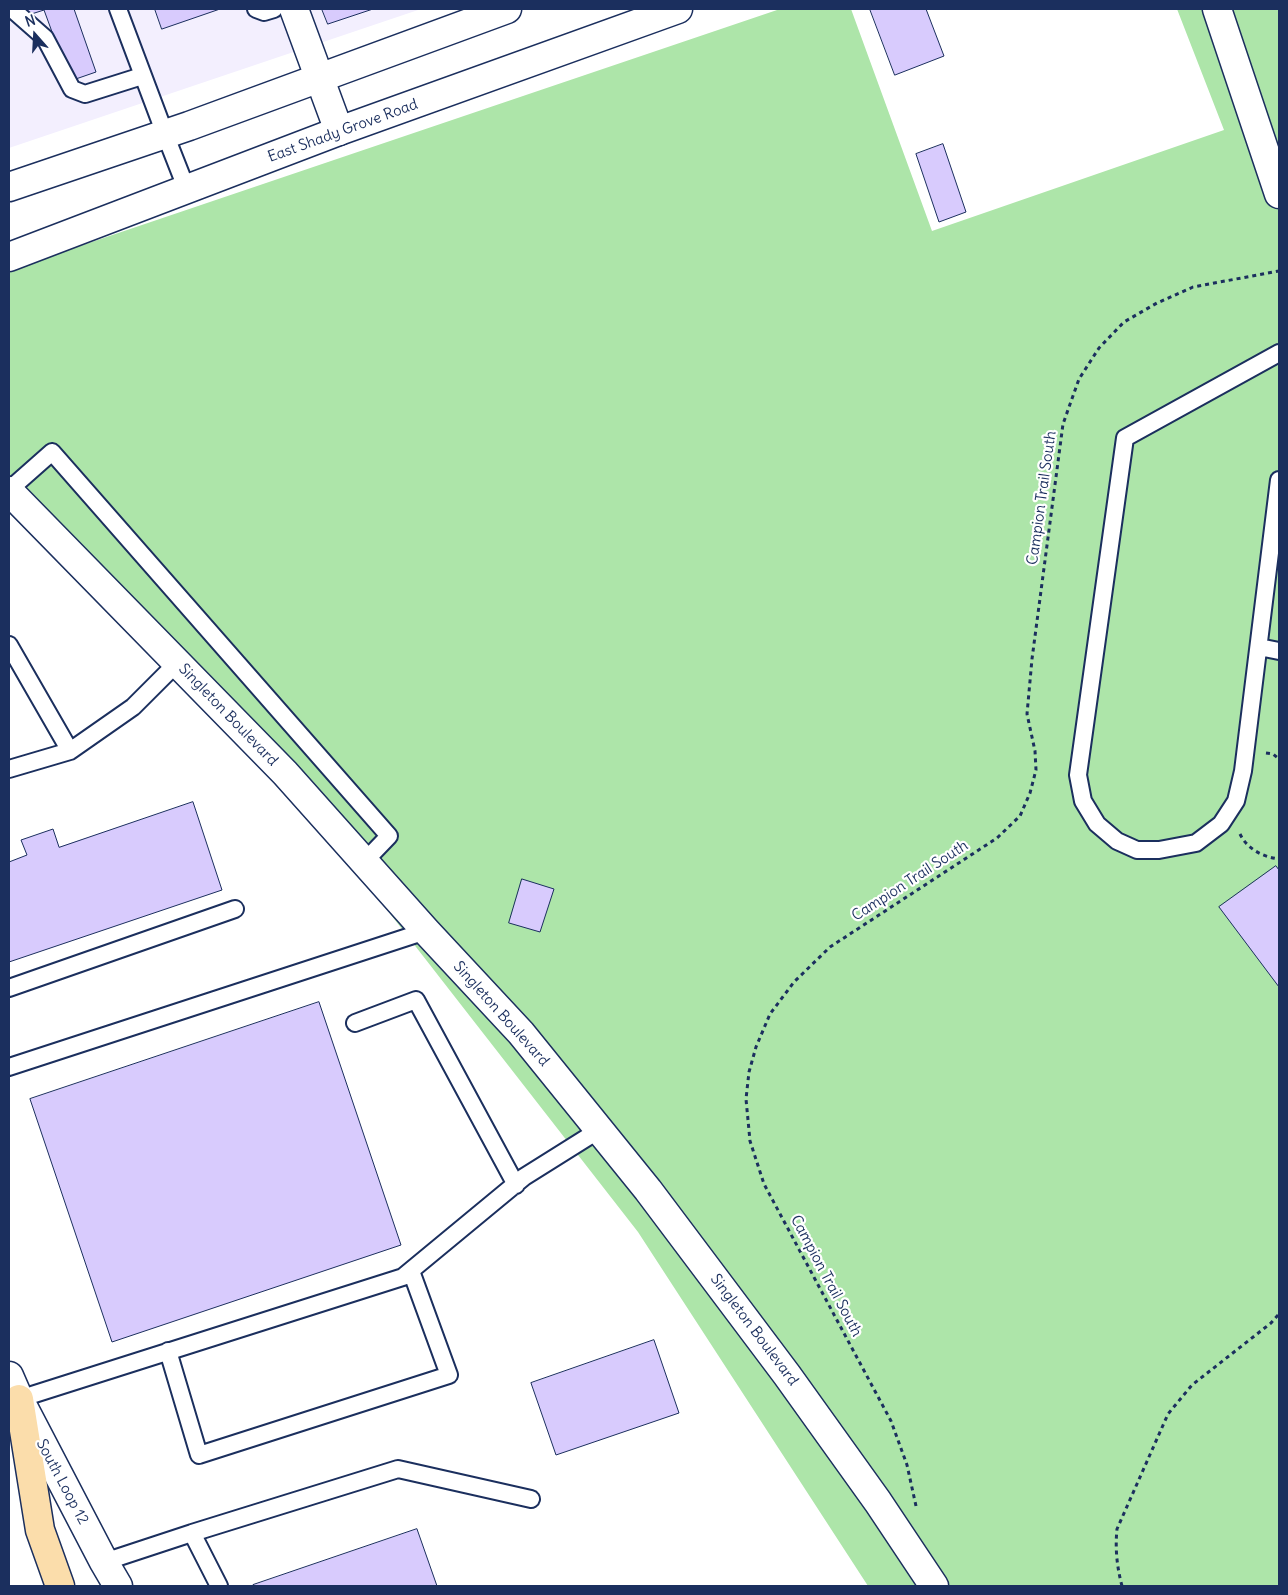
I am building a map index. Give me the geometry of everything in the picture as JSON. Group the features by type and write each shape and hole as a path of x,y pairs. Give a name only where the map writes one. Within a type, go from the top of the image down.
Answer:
{"highway":[{"path":"14,1388 40,1530 60,1586"}],"street":[{"path":"294,9 339,131"},
{"path":"9,187 165,134 507,9"},
{"name":"East Shady Grove Road","path":"9,257 339,131 678,9"},
{"path":"1217,9 1279,194"},
{"name":"Singleton Boulevard","path":"9,490 285,773 426,931 521,1033 648,1190 787,1375 878,1502 934,1586"},
{"name":"South Loop 12","path":"14,1388 118,1586"}],"lane":[{"path":"12,9 45,38 72,89 85,94 142,76"},
{"path":"118,9 187,190"},
{"path":"256,9 264,12 274,9"},
{"path":"1279,353 1125,438 1078,775 1083,801 1097,824 1117,842 1137,850 1159,850 1196,843 1221,824 1236,801 1243,771 1279,480"},
{"path":"9,490 52,452 389,836 364,862"},
{"path":"9,645 70,751"},
{"path":"1259,647 1279,651"},
{"path":"9,769 70,751 133,707 177,663"},
{"path":"9,988 235,909"},
{"path":"9,1067 426,931"},
{"path":"355,1023 416,1000 516,1185"},
{"path":"14,1388 168,1351 403,1277 524,1177 600,1130"},
{"path":"168,1351 199,1455 448,1375 410,1271"},
{"path":"104,1562 398,1470 531,1499"},
{"path":"192,1533 219,1586"}],"path":[{"name":"Campion Trail South","path":"918,1513 907,1465 891,1421 764,1184 750,1141 746,1099 749,1072 756,1046 770,1014 794,982 830,947 997,838 1020,816 1030,793 1036,770 1035,751 1027,714 1033,650 1063,424 1079,379 1099,348 1124,322 1157,303 1193,287 1279,271"},
{"path":"1230,810 1241,837 1252,850 1273,859 1279,859"},
{"path":"1122,1586 1116,1546 1117,1529 1168,1414 1192,1384 1271,1323 1279,1314"}],"shaded area":[{"path":"9,9 421,9 9,148"}],"green space":[{"path":"780,9 851,9 932,231 1224,130 1177,9 1279,9 1279,1586 868,1586 638,1232 261,748 9,513 9,270"}],"building":[{"path":"19,9 74,9 96,72 70,81 44,10 22,17"},
{"path":"155,9 220,9 162,29"},
{"path":"322,9 373,9 328,24"},
{"path":"870,9 926,9 944,56 895,75"},
{"path":"943,144 966,212 939,222 916,154"},
{"path":"193,802 222,890 9,962 9,862 27,855 21,840 53,829 59,847"},
{"path":"1276,866 1279,870 1279,987 1219,907"},
{"path":"522,879 554,889 540,932 509,923"},
{"path":"319,1002 401,1245 112,1342 30,1099"},
{"path":"654,1340 679,1413 556,1455 531,1383"},
{"path":"417,1529 437,1586 253,1586 253,1585"}]}
